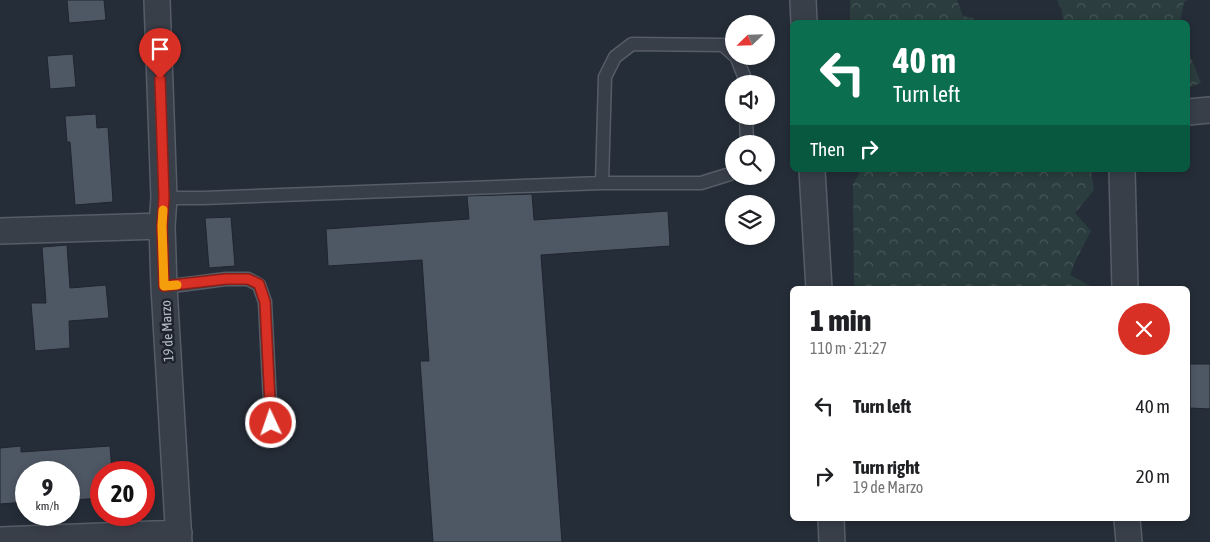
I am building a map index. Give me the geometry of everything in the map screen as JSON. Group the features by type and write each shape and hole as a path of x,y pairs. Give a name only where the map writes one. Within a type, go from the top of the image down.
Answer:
{"street":[{"name":"19 de Marzo","path":"157,0 164,198 162,226 164,286 179,537"},
{"path":"803,0 804,20"},
{"path":"1190,112 1210,110"},
{"path":"812,172 818,286"},
{"path":"1122,172 1125,286"},
{"path":"0,231 162,226"},
{"path":"831,521 832,542"},
{"path":"1127,521 1128,542"},
{"path":"0,540 179,537"}],"lane":[{"path":"602,183 605,77 614,57 632,44 723,45 725,47"},
{"path":"164,198 602,183 701,182 725,175"},
{"path":"164,286 226,279 248,279 259,284 265,302 271,423"}],"green space":[{"path":"850,0 957,0 963,16 973,18 974,20 850,20"},
{"path":"1057,0 1188,0 1184,2 1180,20 1063,20 1062,10"},
{"path":"1190,55 1201,83 1190,87"},
{"path":"860,172 1091,172 1094,190 1075,213 1091,231 1070,275 1090,286 854,286 853,184"}],"building":[{"path":"67,0 104,0 106,20 69,23"},
{"path":"73,54 76,87 50,89 47,56"},
{"path":"96,114 97,128 108,127 113,202 75,205 70,142 67,142 65,116"},
{"path":"532,194 534,220 668,211 670,246 541,255 562,542 433,542 420,361 429,361 422,260 328,266 326,229 469,219 467,196"},
{"path":"231,217 235,266 209,268 205,218"},
{"path":"67,245 70,288 106,285 109,318 69,321 70,348 35,351 31,303 46,303 42,247"},
{"path":"1190,364 1210,364 1210,409 1190,408"},
{"path":"21,446 21,452 110,446 111,461 90,461 90,499 80,500 80,461 15,461 15,503 0,504 0,448"}],"slow traffic":[{"path":"163,210 164,286 177,285"}],"route":[{"path":"160,79 164,198 162,226 164,286 226,279 248,279 259,284 265,302 271,423"}]}
